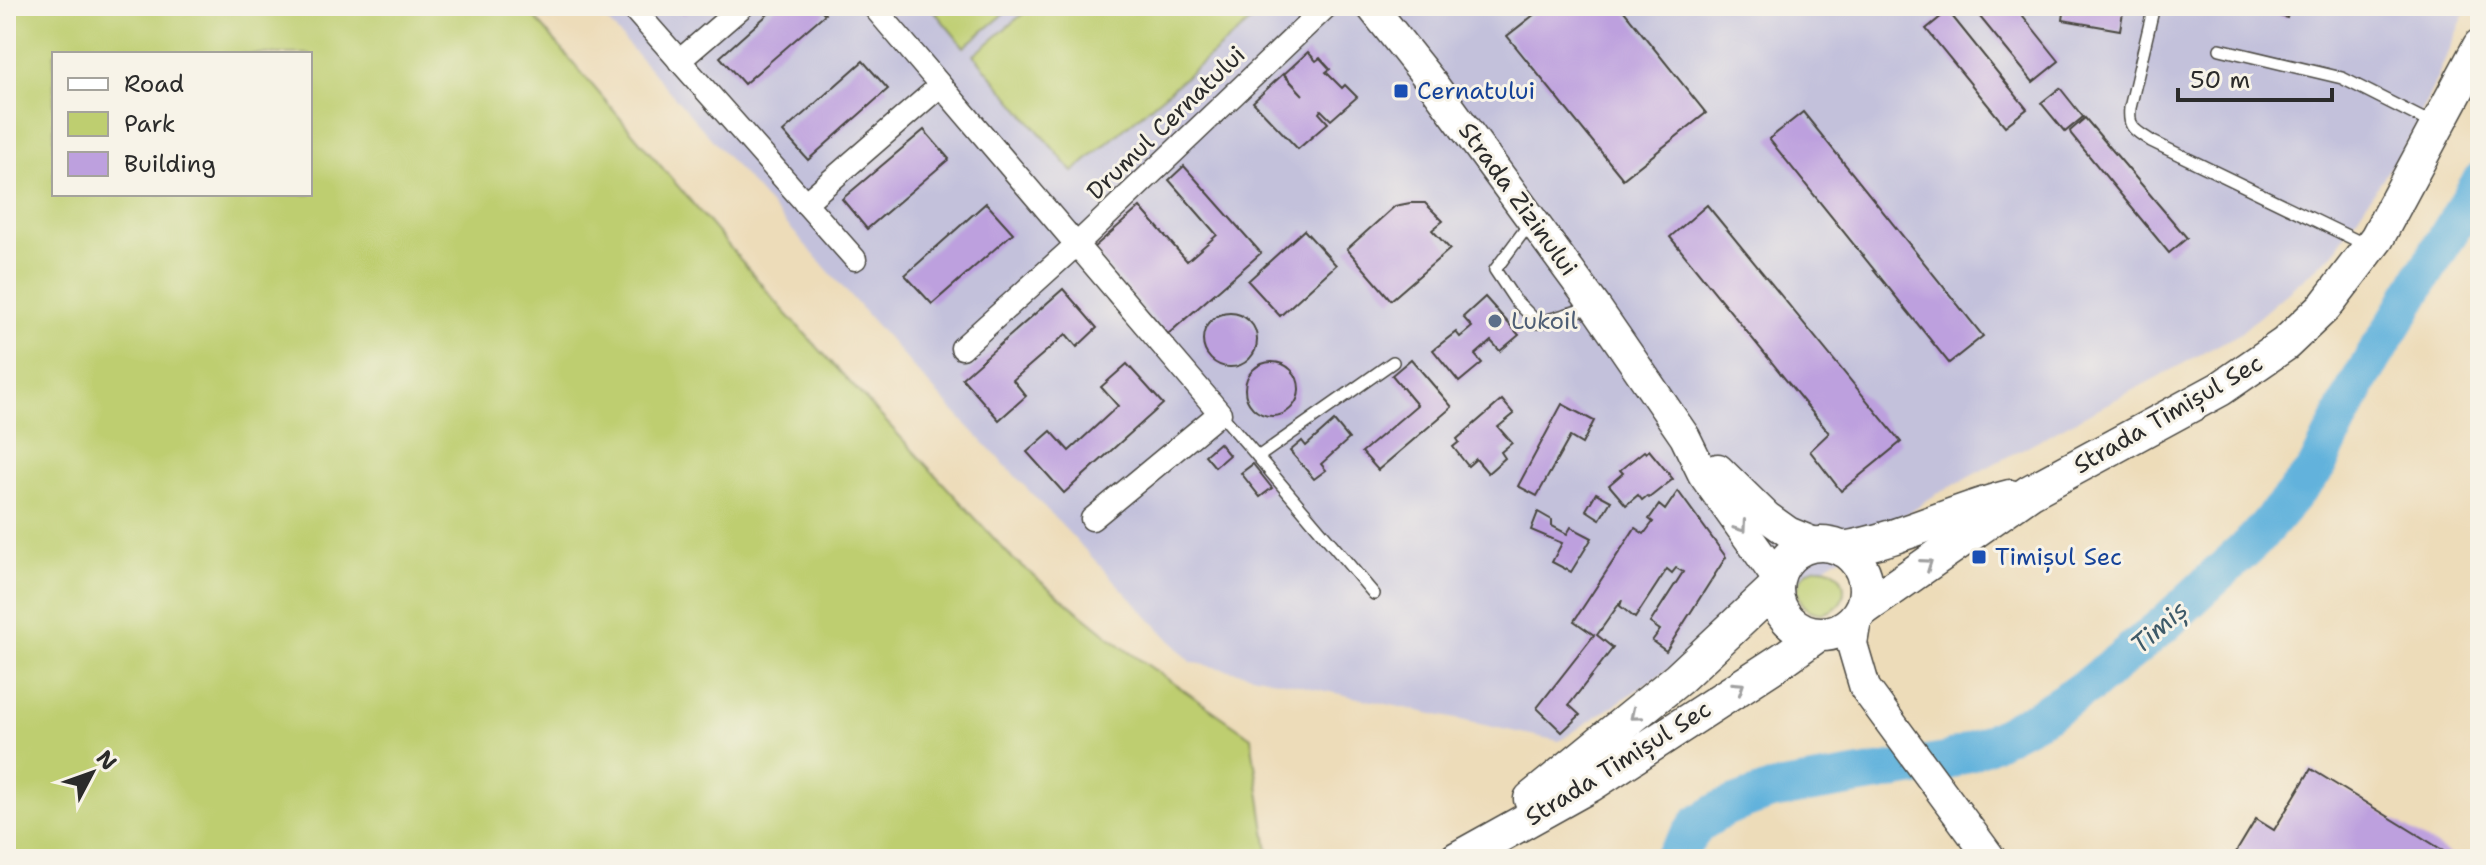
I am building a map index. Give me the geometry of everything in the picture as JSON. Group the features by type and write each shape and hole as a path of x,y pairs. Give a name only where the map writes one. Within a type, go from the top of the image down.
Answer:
{"main road":[{"name":"Strada Zizinului","path":"1371,6 1534,219 1685,437 1703,474 1776,583"},
{"name":"Strada Timișul Sec","path":"1859,614 2030,492 2220,389 2260,363 2325,306 2370,247 2480,46"},
{"name":"Strada Zizinului","path":"1685,437 1767,517 1788,532 1830,546"},
{"name":"Strada Timișul Sec","path":"1830,546 1871,544 1980,504 2030,492"},
{"path":"1859,614 1836,632 1821,635 1807,633 1790,623 1779,607 1776,583 1782,565 1803,547 1830,546 1854,557 1862,568 1867,595 1852,644 1868,692"},
{"name":"Strada Timișul Sec","path":"1456,859 1678,679 1776,583"},
{"name":"Strada Timișul Sec","path":"1456,859 1590,785 1821,635"},
{"path":"1821,635 1850,674 1868,692 1986,851"}],"street":[{"path":"631,6 855,259"},
{"path":"679,61 743,6"},
{"path":"873,6 1220,413 1092,519"},
{"name":"Drumul Cernatului","path":"962,348 1076,245 1327,6"},
{"path":"805,203 940,86"}],"lane":[{"path":"2154,6 2130,108 2129,121 2133,128 2151,141 2370,247"},
{"path":"2220,49 2342,78 2438,127"},
{"path":"1534,219 1495,270 1515,300 1538,323 1595,306"},
{"path":"1258,457 1393,362"},
{"path":"1220,413 1374,594"}],"shaded area":[{"path":"594,6 2468,6 2413,133 2333,253 2239,334 1935,495 1559,741 1191,662 930,386"}],"green space":[{"path":"6,6 525,6 784,311 1013,559 1126,650 1251,737 1268,851 1263,859 6,859"},
{"path":"930,6 1014,6 964,47"},
{"path":"1032,6 1269,6 1073,172 974,55"},
{"path":"1821,567 1838,573 1844,590 1838,607 1821,613 1804,607 1798,590 1804,573"}],"building":[{"path":"676,6 695,6 684,15"},
{"path":"777,6 818,6 825,14 744,84 720,57"},
{"path":"1545,6 1620,6 1706,113 1623,179 1507,36"},
{"path":"1971,6 2015,6 2059,61 2033,82"},
{"path":"2065,6 2124,6 2120,30 2063,20"},
{"path":"2243,6 2290,6 2287,18"},
{"path":"1948,11 2027,109 2005,126 1926,29"},
{"path":"1308,52 1316,61 1320,58 1330,69 1326,72 1342,88 1345,85 1357,97 1331,120 1321,110 1319,113 1328,123 1298,149 1253,102 1283,74 1303,95 1284,74"},
{"path":"863,61 888,89 808,160 783,132"},
{"path":"2060,88 2083,117 2065,132 2041,103"},
{"path":"1803,112 1983,336 1949,363 1769,139"},
{"path":"2085,118 2187,238 2169,253 2071,134 2070,131"},
{"path":"924,130 949,159 867,229 842,199"},
{"path":"1184,166 1261,253 1168,334 1093,248 1140,207 1187,261 1217,235 1169,180"},
{"path":"986,203 1013,233 932,304 905,275"},
{"path":"1425,203 1443,221 1432,230 1450,249 1391,300 1347,249 1395,206"},
{"path":"1707,205 1901,442 1841,491 1810,451 1829,433 1670,237"},
{"path":"1304,230 1336,265 1280,316 1248,281"},
{"path":"1063,289 1097,328 1077,347 1066,334 1013,380 1026,396 999,420 962,378"},
{"path":"1485,297 1519,335 1500,351 1491,341 1475,355 1482,363 1459,382 1433,350 1456,332 1460,337 1472,327 1463,317"},
{"path":"1230,313 1249,321 1257,340 1249,359 1230,367 1211,359 1203,340 1211,321"},
{"path":"1411,359 1452,407 1378,470 1362,452 1417,405 1392,375"},
{"path":"1272,362 1291,370 1299,389 1291,408 1272,416 1253,408 1245,389 1253,370"},
{"path":"1127,364 1163,404 1064,493 1027,452 1051,431 1069,451 1118,406 1101,387"},
{"path":"1502,400 1514,414 1498,427 1512,443 1501,452 1505,458 1488,473 1476,459 1468,466 1453,447 1459,442 1457,439"},
{"path":"1562,404 1594,421 1582,444 1570,437 1537,496 1518,486"},
{"path":"1334,421 1349,439 1321,464 1326,470 1314,479 1290,451 1302,441 1306,446"},
{"path":"1219,443 1229,455 1215,467 1205,455"},
{"path":"1649,450 1673,479 1649,498 1647,496 1642,500 1638,495 1626,505 1609,485 1623,473 1620,470"},
{"path":"1253,464 1272,488 1260,497 1241,473"},
{"path":"1678,491 1726,557 1666,651 1652,641 1660,630 1650,623 1683,572 1676,568 1672,573 1667,569 1635,618 1620,606 1622,600 1597,635 1613,648 1569,705 1580,715 1562,732 1537,708 1594,635 1574,621 1635,528 1644,534 1653,522 1649,519 1659,505 1665,510"},
{"path":"1596,493 1611,501 1600,519 1586,510"},
{"path":"1538,512 1552,520 1552,526 1567,534 1571,527 1592,538 1571,572 1552,562 1562,543 1531,530"},
{"path":"2311,769 2457,859 2232,859 2256,819 2274,830"}],"waterway":[{"name":"Timiș","path":"1672,859 1698,824 1724,808 1771,791 1945,762 1986,745 2041,716 2091,684 2162,626 2254,541 2316,469 2357,385 2480,182"}],"place":[{"name":"Cernatului","path":"1401,91"},
{"name":"Lukoil","path":"1495,321"},
{"name":"Timișul Sec","path":"1979,557"}]}
